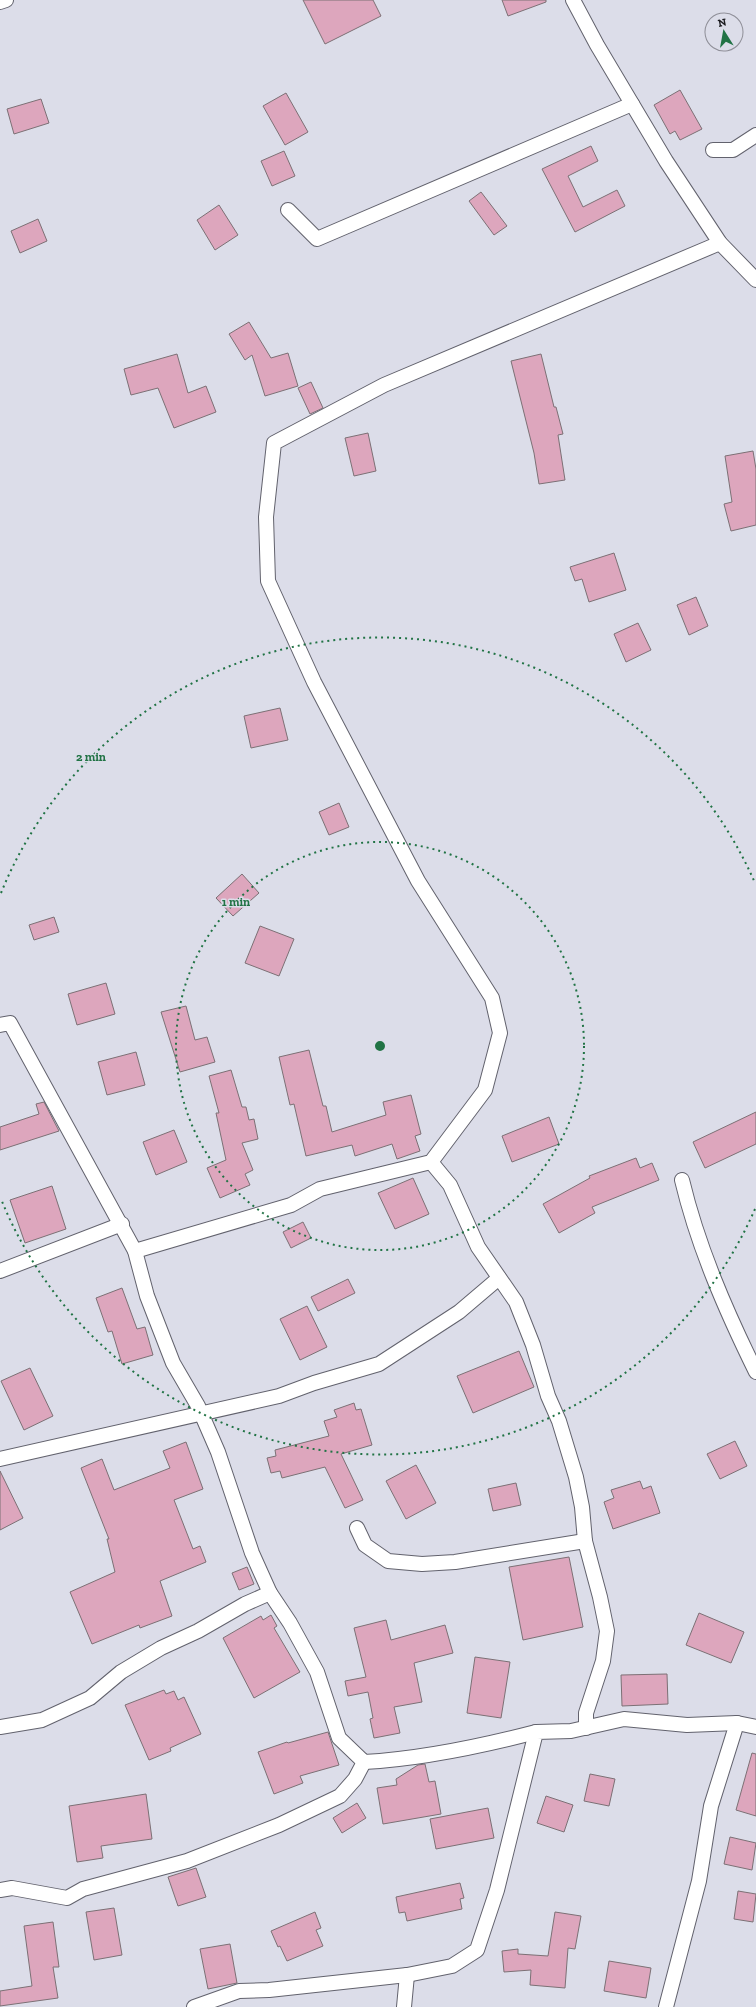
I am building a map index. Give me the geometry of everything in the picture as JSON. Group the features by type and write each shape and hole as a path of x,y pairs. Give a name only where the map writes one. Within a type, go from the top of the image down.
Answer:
{"street":[{"path":"0,2 6,0"},
{"path":"573,0 597,45 666,161 720,243 754,281"},
{"path":"288,210 318,239 632,104"},
{"path":"713,150 733,150 756,135"},
{"path":"135,1251 291,1205 320,1189 431,1162 485,1090 500,1033 492,998 418,881 314,682 268,581 266,517 274,443 384,385 720,243"},
{"path":"0,1025 10,1023 122,1224 135,1251 147,1296 173,1363 201,1414 218,1452 252,1553 270,1593 290,1623 317,1672 339,1738 364,1762 396,1760 494,1743 536,1732 571,1731 624,1719 687,1725 738,1723 756,1727"},
{"path":"431,1162 450,1185 478,1247 519,1310 540,1365 548,1396 559,1421 576,1477 582,1507 585,1541 600,1597 607,1631 603,1661 586,1713 586,1728"},
{"path":"682,1180 688,1206 710,1268 736,1331 756,1372"},
{"path":"0,1271 122,1224"},
{"path":"0,1459 279,1396 314,1382 379,1364 459,1312 499,1278"},
{"path":"357,1528 365,1545 388,1561 422,1564 455,1562 585,1541"},
{"path":"0,1727 42,1720 90,1698 121,1672 160,1648 270,1593"},
{"path":"666,2007 699,1881 711,1806 738,1723"},
{"path":"194,2007 239,1991 269,1990 407,1975 452,1966 477,1950 498,1890 536,1732"},
{"path":"0,1890 12,1888 67,1898 83,1889 187,1860 279,1825 340,1796 355,1779 364,1762"},
{"path":"404,2007 407,1975"}],"building":[{"path":"303,0 373,0 381,16 325,44"},
{"path":"502,0 546,0 546,2 508,16"},
{"path":"680,90 702,129 680,140 675,131 670,134 654,105"},
{"path":"286,93 308,132 285,145 263,106"},
{"path":"41,99 49,123 14,134 7,109"},
{"path":"591,146 598,161 568,176 583,207 617,190 625,206 575,232 542,169"},
{"path":"284,151 295,176 272,186 261,161"},
{"path":"481,192 507,226 494,235 469,201"},
{"path":"219,205 238,235 215,250 197,220"},
{"path":"38,219 47,241 20,253 11,231"},
{"path":"249,322 271,358 288,353 298,386 265,396 252,355 245,360 229,334"},
{"path":"177,354 188,393 206,386 216,412 174,428 158,388 131,395 124,369"},
{"path":"541,354 554,407 556,407 563,434 558,435 565,480 539,484 534,453 511,361"},
{"path":"311,382 323,408 310,414 298,388"},
{"path":"368,433 376,471 354,476 345,438"},
{"path":"753,451 756,469 756,525 731,531 724,504 732,502 725,456"},
{"path":"614,553 626,590 589,602 582,579 575,581 570,567"},
{"path":"696,597 708,626 689,635 677,605"},
{"path":"638,623 651,650 626,662 614,634"},
{"path":"280,708 288,740 251,748 244,716"},
{"path":"339,803 349,827 329,835 319,812"},
{"path":"242,874 259,893 233,916 216,898"},
{"path":"54,917 59,932 34,940 29,925"},
{"path":"260,926 294,939 279,976 245,963"},
{"path":"106,983 115,1014 77,1025 68,994"},
{"path":"186,1006 195,1040 207,1037 215,1062 180,1072 161,1012"},
{"path":"309,1050 323,1106 326,1106 332,1132 386,1115 383,1102 411,1095 421,1134 415,1136 420,1151 397,1159 392,1144 355,1156 352,1145 306,1156 294,1104 290,1105 279,1057"},
{"path":"136,1052 145,1085 107,1095 98,1062"},
{"path":"231,1070 242,1107 246,1107 249,1120 254,1119 258,1139 242,1143 253,1170 245,1174 250,1185 220,1198 207,1168 226,1160 216,1113 219,1113 209,1076"},
{"path":"44,1102 59,1131 0,1150 0,1127 39,1114 36,1104"},
{"path":"756,1112 756,1144 705,1168 693,1142"},
{"path":"549,1117 559,1144 512,1162 502,1136"},
{"path":"174,1130 187,1162 156,1175 143,1142"},
{"path":"636,1158 640,1168 652,1163 659,1180 592,1207 595,1213 559,1233 543,1204 590,1178 589,1176"},
{"path":"413,1178 429,1214 395,1229 378,1193"},
{"path":"52,1186 66,1229 25,1243 10,1200"},
{"path":"303,1222 311,1238 291,1248 283,1232"},
{"path":"348,1279 355,1293 318,1311 311,1297"},
{"path":"122,1288 137,1329 145,1327 153,1355 122,1364 112,1331 108,1332 96,1298"},
{"path":"307,1306 327,1347 300,1360 280,1319"},
{"path":"519,1351 534,1387 473,1413 457,1376"},
{"path":"30,1368 53,1416 24,1430 1,1381"},
{"path":"354,1403 356,1410 361,1409 372,1445 341,1454 363,1500 345,1508 325,1467 282,1478 280,1471 271,1473 267,1458 276,1456 275,1450 329,1436 324,1421 337,1417 334,1410"},
{"path":"735,1441 747,1466 720,1479 707,1454"},
{"path":"186,1442 203,1489 174,1500 193,1549 200,1546 206,1562 160,1581 172,1616 140,1628 139,1625 92,1644 70,1592 115,1572 107,1539 109,1539 81,1468 102,1459 114,1490 170,1468 163,1451"},
{"path":"416,1465 436,1503 406,1519 386,1481"},
{"path":"0,1471 23,1518 0,1530"},
{"path":"640,1481 643,1489 651,1486 660,1513 613,1529 604,1502 614,1498 611,1490"},
{"path":"516,1483 521,1505 493,1511 488,1489"},
{"path":"569,1557 583,1627 523,1640 509,1567"},
{"path":"247,1567 254,1584 239,1590 232,1573"},
{"path":"699,1613 744,1632 731,1663 686,1645"},
{"path":"271,1615 277,1626 274,1628 300,1672 254,1698 223,1638 261,1616 263,1620"},
{"path":"386,1620 391,1640 445,1625 453,1653 414,1663 422,1702 394,1707 400,1733 374,1738 370,1719 373,1718 368,1692 348,1696 345,1681 366,1677 354,1628"},
{"path":"475,1657 510,1662 501,1718 467,1713"},
{"path":"667,1674 668,1704 622,1706 621,1675"},
{"path":"164,1690 166,1694 174,1691 178,1700 184,1697 201,1734 170,1748 171,1751 149,1760 125,1705"},
{"path":"328,1732 339,1765 300,1776 303,1783 274,1794 258,1752 287,1742 288,1743"},
{"path":"752,1753 756,1754 756,1816 736,1810"},
{"path":"425,1764 429,1782 435,1781 441,1814 383,1824 377,1788 397,1785 396,1779 418,1765"},
{"path":"590,1774 615,1779 609,1806 584,1801"},
{"path":"146,1794 152,1839 101,1846 103,1858 77,1862 69,1806"},
{"path":"546,1796 573,1805 564,1832 537,1823"},
{"path":"357,1803 366,1818 342,1833 333,1818"},
{"path":"488,1808 494,1838 436,1849 430,1819"},
{"path":"730,1837 756,1843 752,1870 724,1864"},
{"path":"196,1868 206,1897 178,1906 168,1877"},
{"path":"460,1883 464,1898 460,1899 462,1909 407,1921 405,1912 399,1913 396,1897"},
{"path":"738,1891 756,1894 753,1922 734,1919"},
{"path":"114,1908 122,1955 94,1960 86,1912"},
{"path":"315,1912 321,1928 316,1930 323,1946 287,1961 280,1946 278,1947 271,1931"},
{"path":"555,1912 581,1916 575,1949 568,1948 565,1988 530,1985 531,1970 504,1972 502,1951 518,1949 518,1954 548,1956"},
{"path":"53,1922 59,1967 53,1967 58,1998 0,2006 0,1991 32,1986 24,1926"},
{"path":"230,1944 237,1983 208,1989 200,1949"},
{"path":"609,1961 651,1968 646,1998 604,1991"}]}
